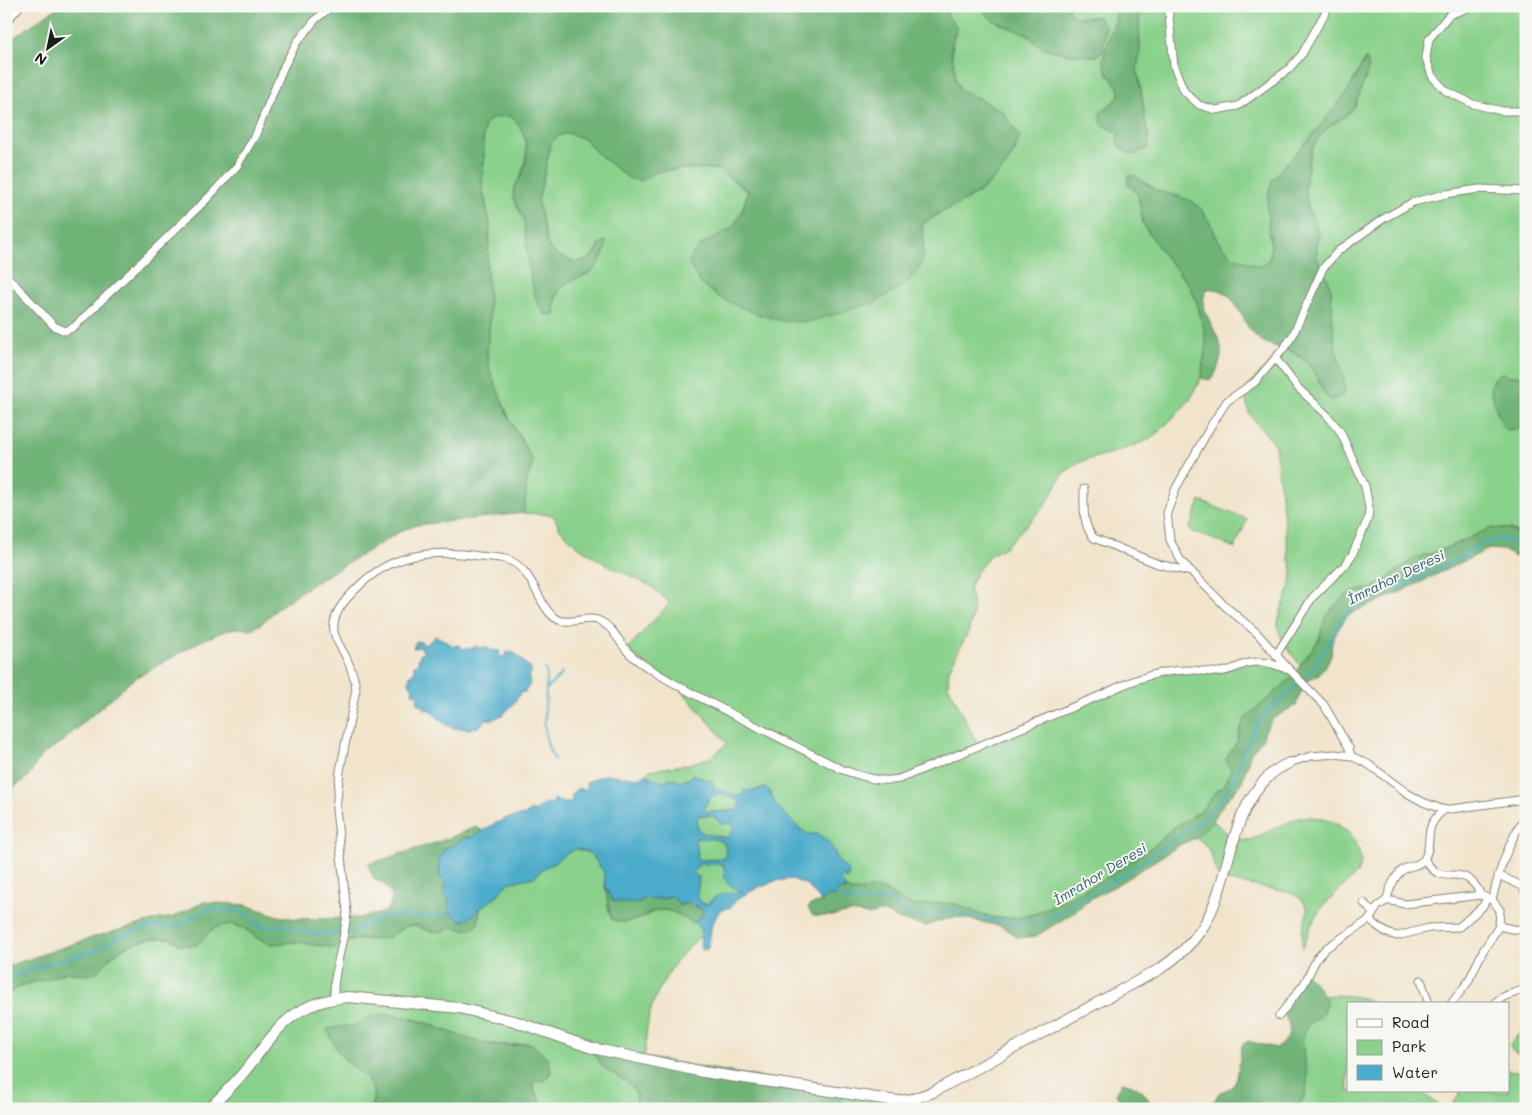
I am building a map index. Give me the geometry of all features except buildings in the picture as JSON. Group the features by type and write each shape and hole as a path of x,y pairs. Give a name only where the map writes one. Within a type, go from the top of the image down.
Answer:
{"street":[{"path":"6,22 20,6"},
{"path":"6,275 54,326 65,330 74,327 209,197 237,166 256,134 296,42 316,19 332,6"},
{"path":"1168,6 1174,66 1184,91 1198,105 1216,110 1238,106 1289,69 1302,54 1329,6"},
{"path":"1473,6 1449,15 1429,39 1426,58 1432,76 1446,92 1473,104 1502,111 1526,112"},
{"path":"1351,756 1349,748 1324,705 1289,670 1257,633 1225,606 1181,561 1170,540 1167,513 1176,488 1227,401 1255,382 1294,335 1324,268 1338,251 1356,237 1405,206 1421,200 1479,189 1526,191"},
{"path":"1276,359 1298,388 1326,414 1340,431 1365,486 1369,508 1368,519 1352,555 1312,598 1276,655"},
{"path":"1084,489 1084,513 1088,528 1094,538 1158,564 1192,572"},
{"path":"334,998 334,982 347,912 336,809 339,778 356,690 354,676 346,656 337,642 334,630 335,619 340,608 367,578 412,556 431,552 458,553 505,559 513,562 528,576 544,604 559,620 598,620 608,626 618,636 626,650 637,660 678,686 843,770 886,782 899,780 1104,694 1128,682 1157,674 1185,670 1226,671 1264,661 1289,670"},
{"path":"210,1109 243,1074 275,1031 288,1018 316,1002 348,996 459,1008 514,1020 592,1048 703,1072 897,1101 913,1099 933,1092 1160,969 1175,959 1188,947 1201,929 1212,908 1240,823 1256,791 1270,774 1289,763 1310,756 1335,754 1351,756 1368,764 1407,793 1444,810 1526,799"},
{"path":"1386,901 1393,880 1406,868 1418,865 1424,859 1429,829 1436,816 1444,810"},
{"path":"1364,903 1371,916 1387,933 1398,936 1429,928 1459,927 1483,906 1498,875 1510,840 1526,815"},
{"path":"1424,859 1436,873 1460,875 1474,882 1500,910 1499,926 1468,982 1453,1002"},
{"path":"1498,875 1522,886 1526,892"},
{"path":"1280,1016 1304,984 1318,958 1326,948 1371,916 1378,906 1386,901 1392,900 1405,904 1487,898"},
{"path":"1499,926 1526,930"},
{"path":"1421,980 1428,1002"},
{"path":"1496,1002 1501,998 1517,994 1526,988"}],"green space":[{"path":"62,6 949,6 945,10 957,27 952,39 951,52 955,68 955,79 961,90 1002,111 1020,136 1011,158 989,184 970,198 926,221 922,225 924,251 920,268 904,285 876,302 808,322 783,321 757,314 722,299 701,284 689,264 692,256 701,245 733,227 743,210 748,191 718,169 680,169 656,172 641,181 628,178 598,154 585,139 568,133 558,136 551,143 538,202 548,246 557,255 575,262 587,260 596,252 601,243 606,241 606,245 599,262 591,272 566,283 558,290 555,300 555,315 545,314 536,298 529,269 524,221 513,196 525,164 526,142 524,135 511,116 495,117 485,124 483,137 482,185 490,224 487,269 490,321 487,353 490,371 509,418 533,462 527,481 524,513 417,525 403,530 303,590 278,608 261,624 251,629 236,628 201,641 132,680 65,739 40,757 29,776 14,787 6,812 6,43"},
{"path":"949,6 978,6 992,20 1026,33 1040,46 1075,55 1096,56 1099,17 1074,17 1065,6 1114,6 1116,20 1104,59 1105,67 1119,90 1114,101 1105,108 1107,128 1148,148 1149,138 1137,70 1140,50 1139,16 1142,6 1526,6 1526,537 1510,529 1491,529 1439,551 1413,559 1381,584 1354,592 1321,631 1319,640 1300,665 1286,646 1278,629 1279,616 1292,577 1275,445 1249,413 1246,400 1247,387 1284,348 1299,357 1311,368 1326,397 1344,380 1338,361 1330,291 1322,271 1323,268 1316,257 1319,232 1308,209 1305,188 1309,159 1314,145 1330,126 1347,115 1355,106 1366,78 1365,59 1348,91 1313,135 1273,180 1268,231 1271,246 1270,258 1264,265 1257,266 1232,256 1217,240 1213,228 1181,197 1158,191 1134,176 1128,184 1138,195 1143,224 1164,255 1188,284 1196,300 1206,343 1201,378 1190,400 1159,432 1146,441 1083,461 1063,473 1046,505 1006,546 988,557 976,573 969,588 973,615 969,630 949,670 948,685 978,745 1157,674 1217,672 1255,662 1294,674 1246,719 1239,731 1235,747 1228,756 1231,770 1223,786 1201,811 1170,830 1156,844 1098,883 1035,914 1016,918 995,918 979,914 956,904 915,906 884,890 873,888 849,891 840,880 843,874 846,875 848,871 837,859 835,852 823,837 808,834 800,829 775,804 770,794 762,788 751,791 747,790 741,796 713,791 710,781 694,774 681,782 671,778 662,782 646,775 650,770 689,764 712,757 727,743 678,686 626,650 670,603 651,586 600,561 576,545 560,529 553,515 524,513 527,481 533,461 509,418 490,371 487,353 490,321 487,269 490,224 482,185 485,124 495,117 511,116 519,125 523,134 526,144 525,162 513,192 524,219 531,281 555,314 556,297 559,291 575,278 591,271 601,244 596,252 587,260 575,262 557,255 548,246 538,202 551,143 558,136 568,133 585,139 598,154 641,181 656,172 680,169 718,169 748,191 740,213 732,226 719,236 698,247 924,235 922,225 980,192 1002,170 1016,150 984,101 965,94 956,81 952,55 956,33 945,10"},
{"path":"978,6 1065,6 1074,17 1099,17 1105,27 1103,52 1096,56 1075,55 1040,46 1026,33 992,20"},
{"path":"1114,6 1142,6 1139,16 1140,50 1137,70 1149,138 1148,148 1135,155 1123,150 1117,143 1117,132 1101,123 1100,113 1113,103 1119,95 1119,89 1107,72 1103,60 1117,16"},
{"path":"1366,58 1369,68 1355,106 1347,115 1330,126 1314,145 1309,159 1305,188 1308,209 1319,232 1316,257 1328,279 1331,290 1334,339 1345,389 1342,396 1331,400 1328,398 1312,368 1306,361 1293,352 1272,346 1259,339 1247,325 1232,300 1226,293 1217,289 1207,289 1204,296 1204,304 1205,311 1219,341 1221,358 1217,371 1210,380 1201,378 1206,343 1196,300 1188,284 1164,255 1143,224 1138,195 1128,184 1128,176 1134,176 1158,191 1193,202 1202,210 1213,228 1217,240 1232,256 1257,266 1264,265 1270,258 1271,246 1267,209 1269,190 1273,180 1313,135 1348,91"},
{"path":"1503,373 1510,376 1524,376 1526,373 1525,427 1507,430 1498,415 1490,387 1493,379"},
{"path":"1200,501 1247,519 1235,548 1189,530"},
{"path":"1491,528 1510,529 1526,537 1526,563 1503,550 1489,549 1347,616 1332,641 1331,656 1326,665 1319,674 1305,682 1296,705 1272,719 1262,740 1251,752 1241,785 1227,799 1208,826 1196,838 1181,844 1115,886 1093,897 1070,915 1036,936 1018,938 1001,926 957,917 948,918 926,926 897,919 887,913 879,912 869,915 850,912 832,916 813,916 808,908 810,905 822,901 827,896 835,894 837,890 844,890 845,888 852,892 873,888 884,890 915,906 938,903 956,904 979,914 995,918 1016,918 1035,914 1098,883 1156,844 1170,830 1201,811 1223,786 1231,770 1226,760 1236,744 1244,720 1290,679 1319,640 1324,620 1336,604 1346,595 1380,584 1413,559 1439,551"},
{"path":"717,793 738,800 740,806 737,810 706,812 704,809 709,798"},
{"path":"698,815 715,817 721,824 731,823 734,827 733,831 727,838 702,833 698,827"},
{"path":"1313,817 1336,824 1348,832 1356,844 1361,864 1357,872 1318,913 1302,948 1302,931 1308,910 1304,902 1293,893 1222,880 1215,869 1207,848 1196,838 1213,821 1236,839 1250,840 1298,818"},
{"path":"475,827 482,830 479,834 468,839 468,836 447,847 439,856 439,876 447,885 444,896 450,898 447,903 464,921 475,914 480,908 478,923 475,928 466,930 451,927 441,932 429,931 417,925 407,926 386,938 351,940 335,948 296,942 270,944 257,938 244,928 230,924 211,930 197,945 179,944 171,938 151,938 126,946 109,958 97,972 87,975 66,972 48,979 18,986 6,996 6,967 8,966 97,936 174,917 204,902 246,905 278,916 297,919 358,918 386,911 392,898 390,892 383,883 374,879 368,864 447,839"},
{"path":"697,838 713,839 724,844 726,847 725,857 698,860 696,858 698,852 695,842"},
{"path":"576,849 590,853 604,872 609,914 638,920 654,911 674,912 698,925 702,935 677,961 664,980 649,1018 644,1060 605,1068 624,1079 633,1088 637,1101 636,1109 545,1109 532,1086 535,1081 550,1074 548,1058 527,1043 499,1045 480,1042 461,1037 414,1019 384,1015 375,1016 351,1026 327,1029 370,1083 373,1099 370,1109 6,1109 6,996 18,987 66,972 87,975 104,965 109,958 126,946 151,938 171,938 179,944 197,945 211,930 230,924 244,928 257,938 270,944 296,942 346,944 358,939 383,938 403,927 410,926 433,931 452,927 475,928 478,923 480,908 497,896 508,883 536,875 565,854"},
{"path":"723,864 727,882 743,892 730,893 711,900 709,904 702,904 697,894 699,883 693,873 698,865"},
{"path":"605,886 613,901 638,903 645,898 664,899 670,896 680,905 689,904 702,910 703,914 694,923 676,913 664,910 650,913 632,921 619,922 611,919"},
{"path":"1304,973 1322,993 1326,1007 1325,1011 1304,1031 1303,1047 1307,1086 1301,1101 1295,1109 1209,1109 1219,1093 1232,1087 1237,1078 1242,1045 1248,1041 1276,1048 1288,1037 1288,1023 1282,1013 1292,986"},
{"path":"1324,996 1352,996 1374,1002 1347,1002 1347,1092 1422,1092 1443,1109 1295,1109 1303,1100 1306,1088 1303,1034 1310,1023 1324,1009"},
{"path":"389,1014 420,1021 488,1044 511,1046 532,1044 548,1059 551,1071 545,1081 535,1081 532,1086 545,1109 370,1109 373,1090 370,1083 339,1053 327,1029 354,1025 374,1016"},
{"path":"1526,1026 1526,1056 1513,1052 1510,1044"},
{"path":"592,1048 845,1092 840,1100 830,1109 636,1109 637,1100 633,1087 603,1066 598,1061"},
{"path":"1510,1070 1526,1072 1526,1109 1447,1109 1451,1108 1460,1092 1510,1092"},
{"path":"1122,1082 1132,1085 1145,1094 1152,1109 1122,1109 1116,1094"},
{"path":"845,1092 913,1099 912,1109 830,1109 840,1100"}],"water":[{"path":"436,636 453,646 459,645 463,649 474,648 475,646 480,648 486,647 491,650 500,651 499,655 502,657 507,655 506,652 514,653 532,670 529,677 530,684 525,692 520,693 515,702 506,711 496,718 486,719 479,727 471,729 454,728 446,725 417,702 418,696 412,693 413,689 409,682 410,675 415,671 413,666 417,664 423,652 423,649 419,647 413,648 416,641 422,642 425,645"},
{"path":"692,774 712,781 715,788 712,789 713,791 716,789 741,796 744,794 744,790 751,791 766,788 770,792 775,804 800,829 808,834 818,834 826,839 835,852 837,859 848,871 848,879 845,879 844,874 840,880 844,884 844,890 837,890 834,896 827,896 821,901 807,885 792,879 775,881 761,886 737,899 731,907 719,911 711,928 709,947 702,950 700,943 701,933 694,923 703,915 702,910 693,903 688,902 680,905 670,896 661,899 643,899 638,903 613,901 605,886 604,872 593,856 586,851 576,849 544,868 534,877 508,883 495,898 467,920 460,920 450,912 450,906 447,903 450,898 443,895 447,885 439,876 438,858 444,848 468,836 468,839 507,818 525,815 529,811 537,811 544,803 552,804 554,799 569,803 572,800 572,793 578,788 584,790 587,787 586,783 600,776 614,775 623,778 626,776 637,778 646,775 662,782 672,778 681,782 690,778","holes":["717,793 738,800 740,807 731,811 706,812 704,809 709,798","698,816 715,817 721,824 731,823 734,827 733,831 727,838 702,833 697,823","697,838 721,841 725,845 725,858 720,860 698,860 696,858 698,852 695,842","723,864 725,869 724,876 727,882 743,892 720,895 709,904 702,904 697,896 699,877 693,873 698,865"]}],"waterway":[{"name":"İmrahor Deresi","path":"1305,677 1318,660 1340,623 1354,607 1444,566 1488,541 1506,540 1526,549"},
{"path":"545,669 547,676 545,731 550,752 555,760"},
{"path":"546,690 562,673"},
{"name":"İmrahor Deresi","path":"835,894 845,899 865,902 880,899 895,903 914,917 955,911 981,919 1023,923 1038,922 1060,912 1137,866 1205,818 1219,802 1235,778 1245,748 1261,718 1300,682"},
{"path":"6,980 40,966 96,950 116,938 134,932 155,926 178,926 207,909 240,911 264,927 284,925 313,934 341,934"},
{"path":"346,933 386,916 427,917 451,914"}]}
